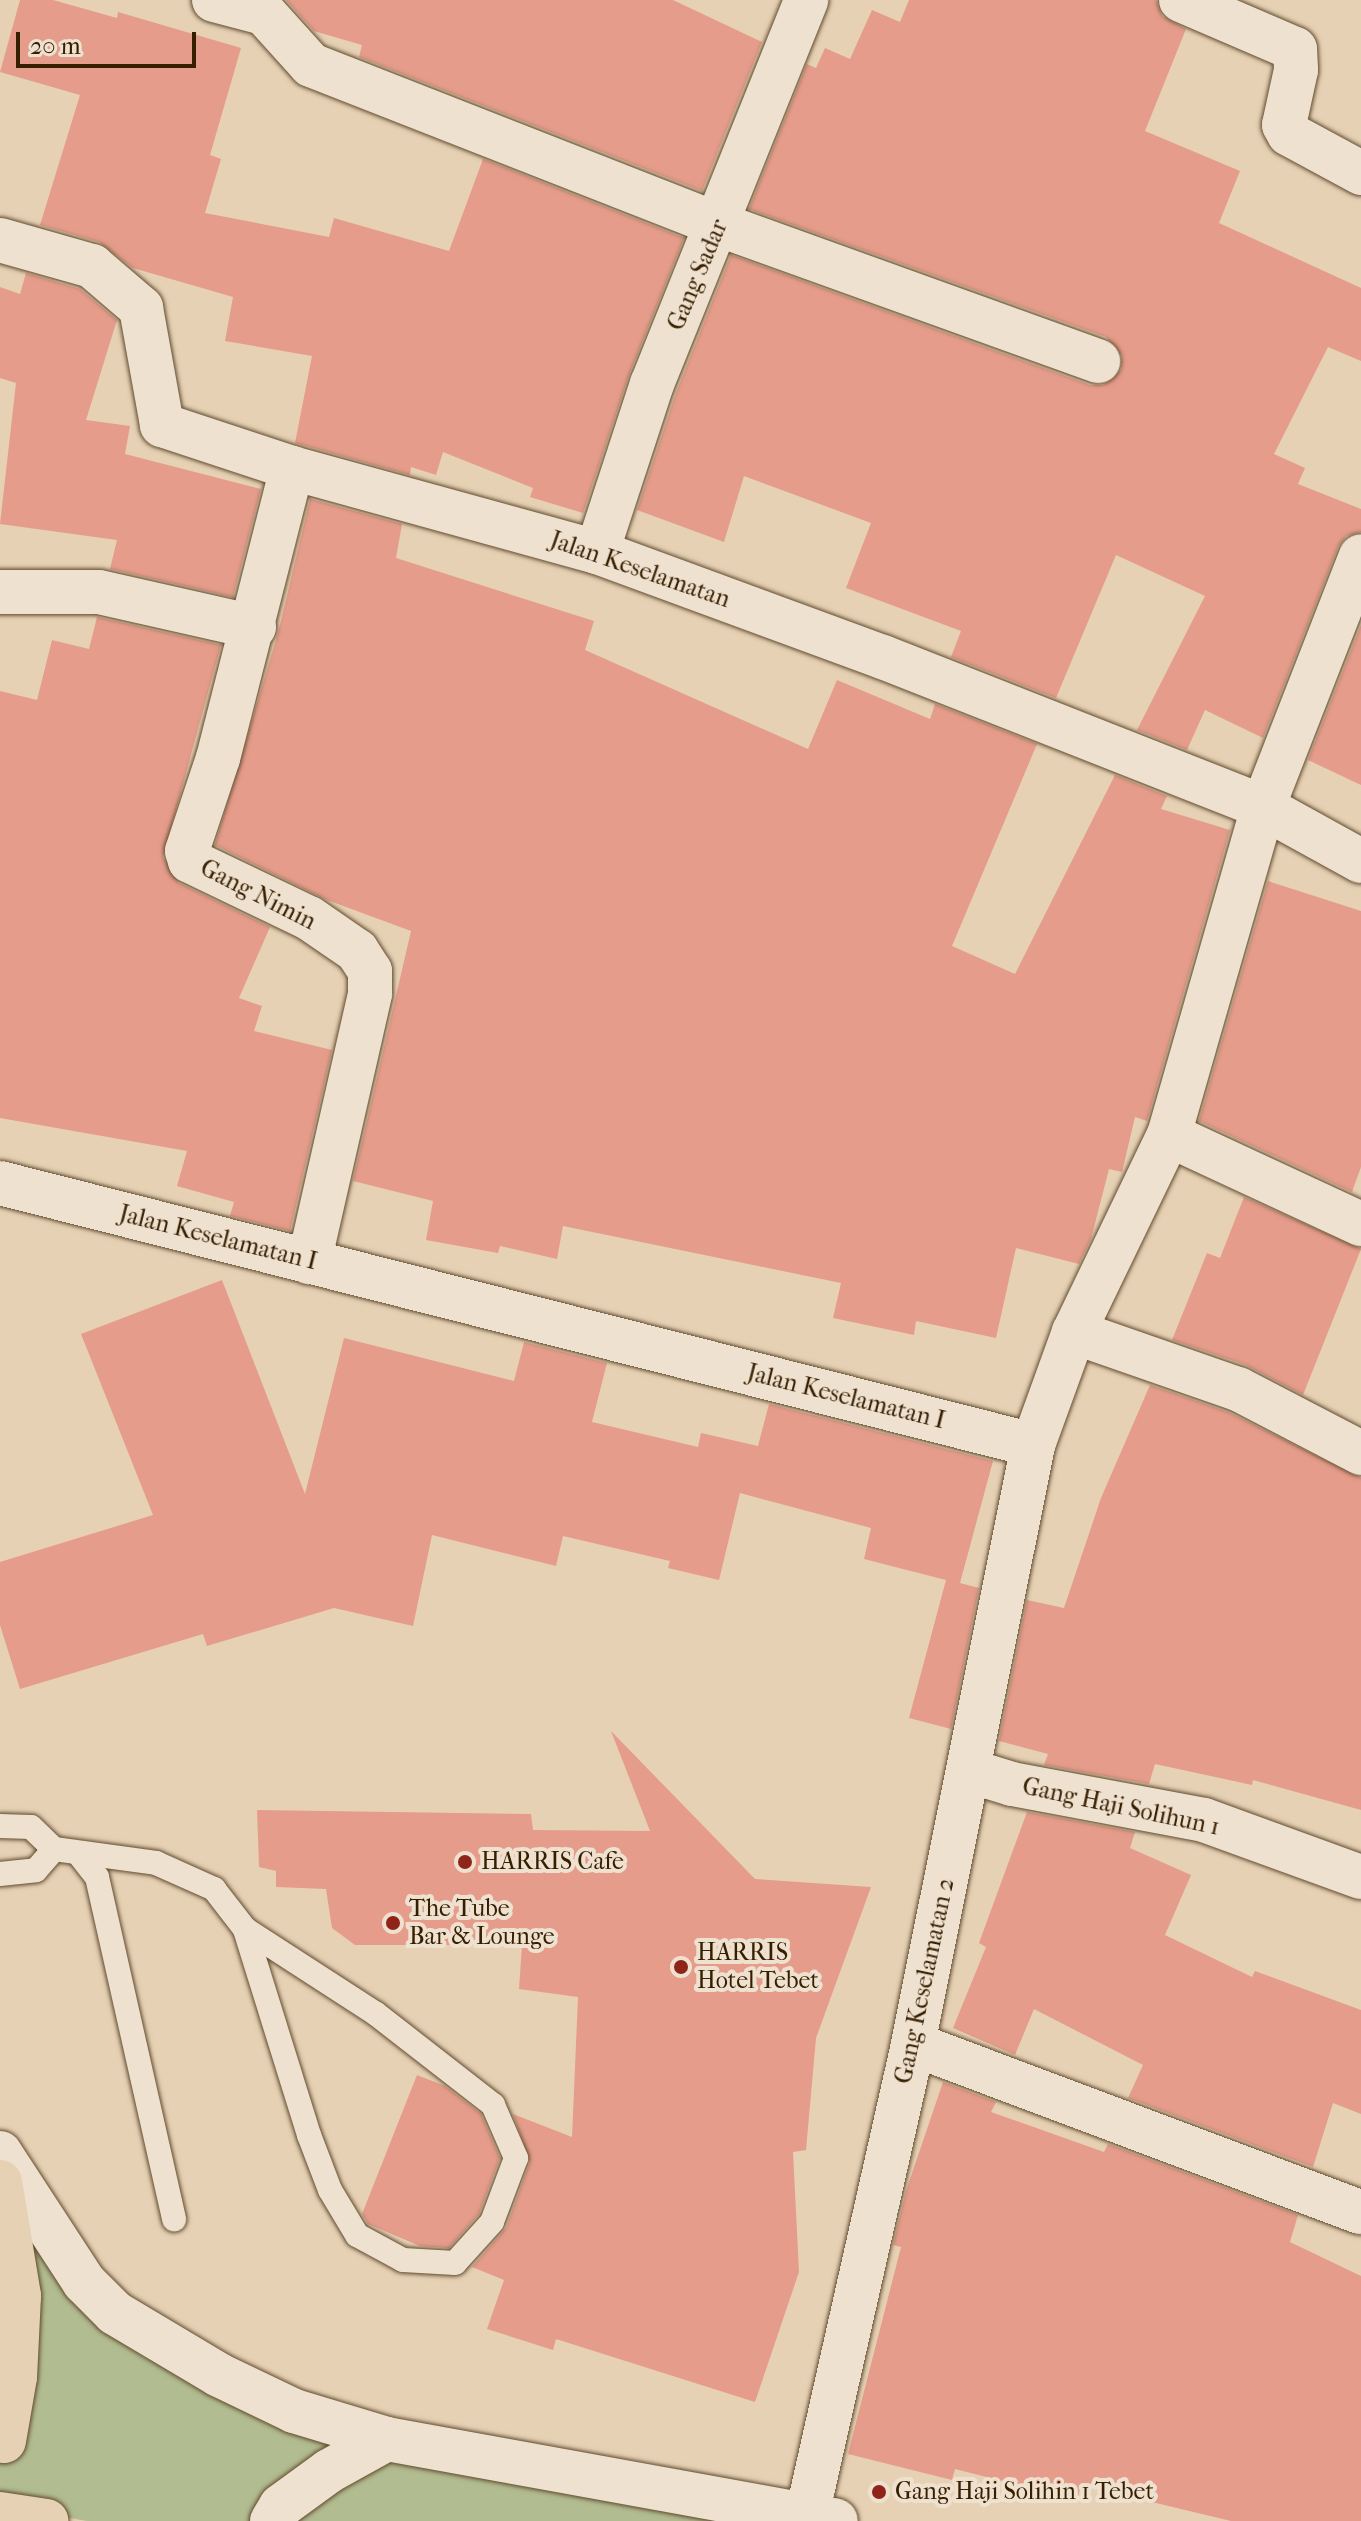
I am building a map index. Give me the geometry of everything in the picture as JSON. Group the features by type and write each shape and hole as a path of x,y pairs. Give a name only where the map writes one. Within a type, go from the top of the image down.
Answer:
{"main road":[{"path":"0,2182 19,2296 15,2377 4,2441"},
{"path":"0,2514 46,2521"}],"street":[{"path":"214,0 266,6 311,65 720,225 1098,361"},
{"name":"Gang Sadar","path":"597,552 652,384 720,225 806,0"},
{"path":"1181,0 1295,49 1296,70 1284,125 1289,134 1361,173"},
{"name":"Jalan Keselamatan","path":"0,240 92,266 141,308 162,425 292,468 597,552 883,657 1263,807 1361,861"},
{"name":"Gang Nimin","path":"292,468 254,627 187,851 190,861 309,918 357,951 370,971 370,994 309,1262"},
{"path":"1033,1445 1074,1332 1169,1135 1263,807 1358,575"},
{"path":"0,592 99,592 254,627"},
{"path":"1169,1135 1361,1224"},
{"name":"Jalan Keselamatan I","path":"0,1183 1033,1445"},
{"path":"1074,1332 1238,1389 1361,1453"},
{"name":"Gang Keselamatan 2","path":"821,2518 1033,1445"},
{"name":"Gang Haji Solihun 1","path":"970,1771 1012,1784 1204,1820 1361,1877"},
{"path":"913,2044 1361,2212"},
{"path":"0,2153 84,2282 115,2313 219,2375 294,2411 387,2439 821,2518"},
{"path":"272,2521 281,2506 329,2471 387,2439"}],"lane":[{"path":"0,1826 31,1827 97,1877 174,2219"},
{"path":"0,1874 36,1870 66,1851 156,1863 183,1871 214,1889 245,1929 375,2013 493,2105 516,2158 492,2222 455,2263 403,2260 357,2235 330,2190 309,2135 245,1929"}],"green space":[{"path":"0,2182 84,2282 294,2411 833,2521 87,2521 0,2506"}],"building":[{"path":"20,0 53,0 117,18 118,12 241,48 210,155 221,159 205,213 329,237 334,218 449,251 483,159 684,238 629,375 583,513 530,497 533,488 443,452 436,475 411,467 410,475 295,443 312,356 225,341 233,297 133,268 99,242 40,225 80,95 0,72"},
{"path":"286,0 673,0 762,42 702,191 359,57 362,45 314,31"},
{"path":"909,0 1156,0 1162,16 1186,29 1145,131 1240,171 1219,223 1361,288 1361,361 1328,347 1274,454 1305,468 1298,484 1361,509 1361,532 1346,536 1338,547 1263,738 1205,710 1187,750 1137,730 1205,596 1116,555 1056,698 951,657 961,631 846,588 871,523 744,476 724,542 637,510 676,393 731,255 1090,385 1103,385 1121,370 1122,356 1106,337 749,209 807,64 816,68 825,48 850,59 872,10 900,22"},
{"path":"26,273 80,289 117,320 86,420 130,426 125,454 261,489 233,597 110,569 117,540 0,524 16,383 0,378 0,287 20,294"},
{"path":"310,499 402,524 396,558 594,621 585,650 808,749 837,680 930,719 935,704 1037,744 952,946 1015,974 1115,775 1167,796 1161,809 1230,830 1147,1121 1135,1117 1122,1172 1109,1169 1091,1239 1079,1264 1016,1248 996,1338 916,1321 914,1335 833,1318 841,1283 563,1226 557,1259 500,1246 498,1253 426,1240 433,1201 353,1181 411,931 327,900 215,845 278,633"},
{"path":"97,617 221,645 163,857 179,883 270,927 239,998 262,1006 254,1031 332,1050 290,1231 230,1216 234,1202 177,1186 187,1151 0,1118 0,691 37,700 52,640 89,649"},
{"path":"1361,625 1361,785 1308,760"},
{"path":"1268,881 1361,911 1361,1167 1352,1192 1199,1121"},
{"path":"1244,1197 1361,1249 1303,1395 1246,1365 1172,1340 1207,1253 1220,1258"},
{"path":"222,1280 305,1494 344,1338 514,1381 524,1342 607,1363 592,1422 698,1447 701,1433 758,1446 769,1404 993,1461 960,1583 979,1588 951,1729 909,1718 946,1580 864,1559 871,1528 740,1493 719,1580 668,1568 670,1561 563,1536 556,1566 432,1535 413,1626 334,1608 207,1646 203,1634 20,1689 0,1625 0,1562 153,1515 81,1334"},
{"path":"1150,1385 1228,1412 1361,1478 1361,1810 1253,1780 1252,1785 1155,1764 1149,1784 1044,1765 1048,1754 999,1741 1027,1600 1064,1608 1101,1498"},
{"name":"HARRIS Hotel Tebet","path":"611,1731 755,1879 871,1887 816,2038 806,2150 793,2152 799,2272 755,2402 556,2339 553,2350 487,2329 504,2280 472,2267 506,2228 530,2162 513,2114 572,2137 578,1997 519,1989 522,1945 355,1945 332,1928 326,1889 276,1887 276,1871 259,1867 257,1810 531,1814 533,1830 650,1831"},
{"path":"1027,1812 1135,1832 1130,1848 1191,1875 1165,1935 1252,1977 1255,1971 1361,2010 1361,2114 1333,2103 1313,2167 1128,2098 1143,2065 1034,2009 1015,2055 953,2028 986,1947 979,1943"},
{"path":"417,2075 445,2086 481,2114 500,2158 479,2214 449,2248 420,2246 368,2224 362,2214"},
{"path":"943,2082 996,2102 991,2112 1104,2152 1108,2144 1298,2215 1290,2242 1361,2276 1361,2521 1231,2521 1081,2485 1077,2500 955,2469 952,2480 848,2454 901,2247 893,2245 906,2191"}],"place":[{"name":"HARRIS Cafe","path":"465,1862"},
{"name":"The Tube Bar & Lounge","path":"393,1923"},
{"name":"HARRIS Hotel Tebet","path":"681,1967"},
{"name":"Gang Haji Solihin 1 Tebet","path":"879,2492"}]}
